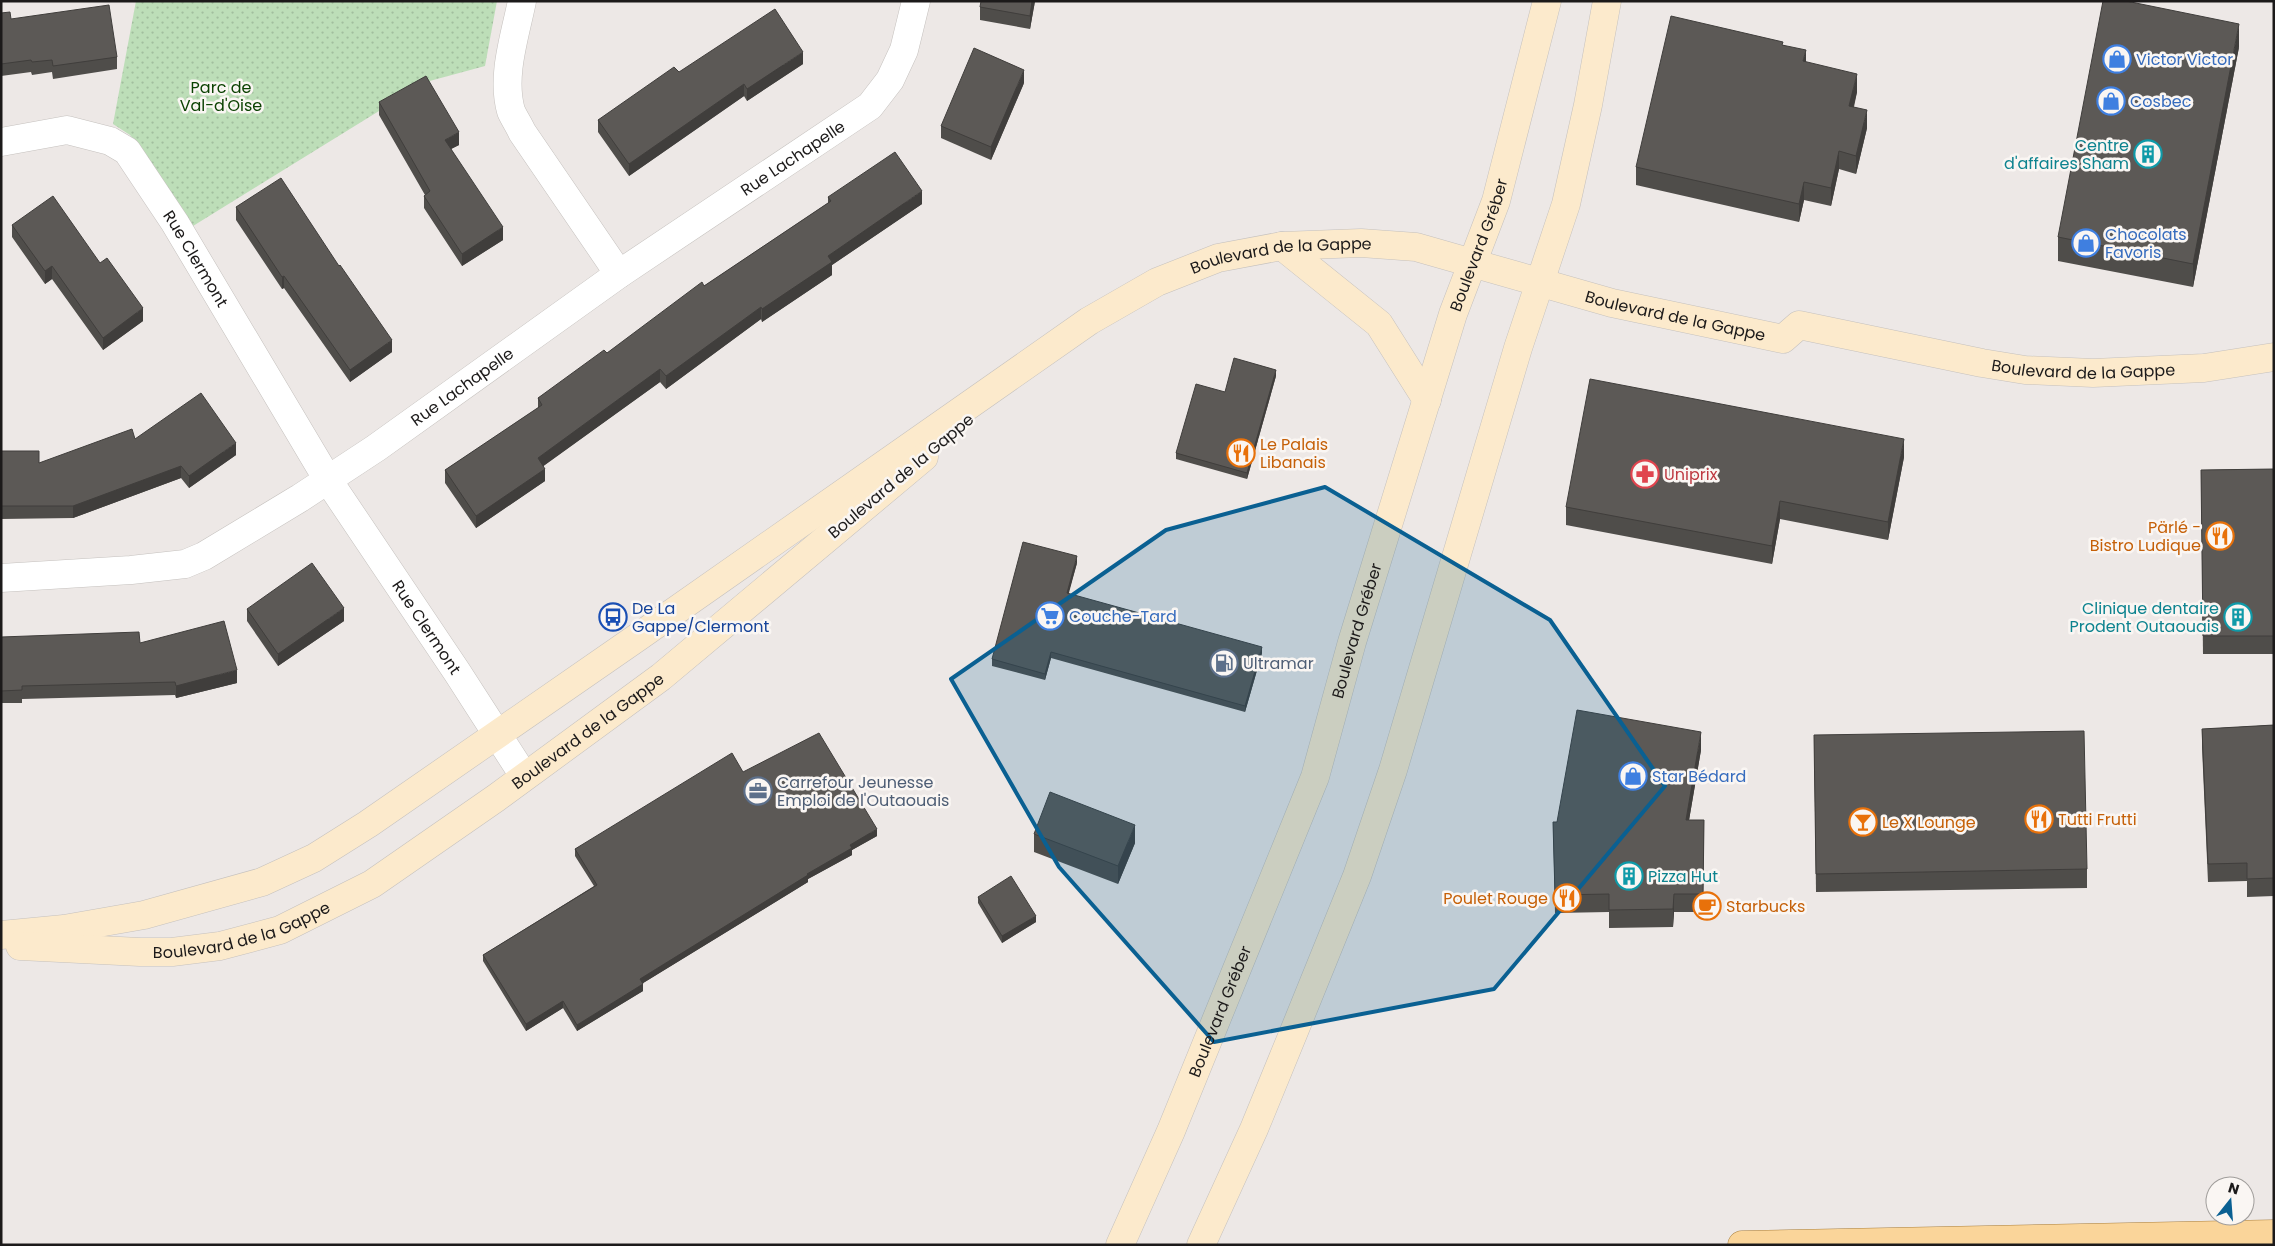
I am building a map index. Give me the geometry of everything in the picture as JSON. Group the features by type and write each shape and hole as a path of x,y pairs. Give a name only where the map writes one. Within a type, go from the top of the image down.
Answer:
{"main road":[{"path":"1742,1245 2274,1234"}],"street":[{"path":"522,1 510,60 508,86 512,111 522,132 619,274"},
{"name":"Rue Lachapelle","path":"328,480 619,274 870,106 890,80 904,50 916,1"},
{"name":"Boulevard Gréber","path":"1120,1245 1171,1131 1314,776 1352,642 1453,314 1496,201 1547,1"},
{"path":"1201,1245 1254,1129 1372,833 1393,770 1518,348 1571,185 1607,1"},
{"name":"Rue Clermont","path":"1,142 67,130 110,141 128,151 175,223 328,480 498,734 524,776"},
{"name":"Boulevard de la Gappe","path":"1,935 64,928 144,915 262,882 306,862 330,848 498,734 1089,321 1134,293 1181,271 1227,256 1282,246 1336,243 1405,245 1540,281 1612,303 1783,339 1799,325 2024,370 2093,373 2204,368 2274,357"},
{"path":"1282,246 1379,324 1427,400"},
{"name":"Boulevard de la Gappe","path":"1,945 100,951 172,952 220,946 262,936 298,922 372,884 414,856 661,677 1089,321"},
{"path":"1,578 131,570 185,564 204,556 328,480"}],"highlighted area":[{"path":"1325,487 1550,620 1665,786 1494,989 1214,1042 1059,867 951,679 1166,530"}],"green space":[{"name":"Parc de Val-d'Oise","path":"136,1 497,1 485,66 426,82 193,226 139,146 130,135 113,124"}],"building":[{"path":"981,1 1032,1 1030,16 980,7"},
{"name":"Centre d'affaires Sham","path":"2103,1 2126,1 2239,24 2193,264 2058,237"},
{"path":"109,5 117,57 53,66 52,60 32,62 31,60 1,64 1,13 10,12 11,19"},
{"path":"775,9 803,52 747,89 744,84 629,164 598,120 674,67 679,72"},
{"path":"1671,16 1783,42 1782,45 1806,50 1803,61 1857,74 1849,106 1867,110 1856,156 1839,151 1831,188 1804,182 1799,204 1636,167"},
{"path":"974,48 1024,70 991,147 941,126"},
{"path":"426,76 459,132 445,140 503,227 462,254 424,196 430,191 379,102"},
{"path":"895,152 922,191 828,256 832,262 762,309 761,307 666,376 660,369 538,458 545,469 476,516 445,470 542,405 538,398 604,350 607,353 702,282 704,286 831,201 828,197"},
{"path":"281,178 339,266 392,340 350,370 284,276 282,277 236,207"},
{"path":"53,196 100,263 107,258 143,308 103,338 52,266 45,271 12,225"},
{"path":"1234,358 1276,370 1247,473 1176,453 1196,384 1225,392"},
{"path":"1590,379 1904,439 1888,522 1780,501 1772,546 1566,507"},
{"path":"201,393 236,443 189,476 181,466 73,506 1,506 1,451 39,451 39,463 132,429 135,439"},
{"path":"2274,469 2274,636 2203,636 2201,470"},
{"path":"1023,542 1077,556 1067,593 1262,647 1245,706 1051,652 1045,674 992,659"},
{"path":"312,563 344,608 278,654 247,609"},
{"path":"224,621 237,670 176,686 175,682 22,686 22,690 1,691 1,637 139,632 140,643"},
{"path":"1577,710 1701,732 1686,820 1704,820 1703,894 1674,894 1673,909 1609,910 1609,894 1555,895 1553,822 1557,822"},
{"path":"2274,725 2274,878 2247,879 2247,863 2208,864 2202,729"},
{"path":"2084,731 2087,869 1816,874 1814,735"},
{"path":"819,733 877,829 850,845 852,848 807,874 640,979 643,984 577,1025 563,1001 526,1024 483,955 597,885 575,849 732,753 743,772"},
{"path":"1050,792 1135,825 1118,866 1034,834"},
{"path":"1011,876 1036,916 1002,936 978,897"}],"place":[{"name":"Victor Victor","path":"2117,59"},
{"name":"Cosbec","path":"2111,101"},
{"name":"Centre d'affaires Sham","path":"2148,154"},
{"name":"Chocolats Favoris","path":"2086,243"},
{"name":"Le Palais Libanais","path":"1241,453"},
{"name":"Uniprix","path":"1645,474"},
{"name":"Pärlé - Bistro Ludique","path":"2220,536"},
{"name":"Couche-Tard","path":"1050,616"},
{"name":"De La Gappe/Clermont","path":"613,617"},
{"name":"Clinique dentaire Prodent Outaouais","path":"2238,617"},
{"name":"Ultramar","path":"1224,663"},
{"name":"Star Bédard","path":"1633,776"},
{"name":"Carrefour Jeunesse Emploi de l'Outaouais","path":"758,791"},
{"name":"Tutti Frutti","path":"2039,819"},
{"name":"Le X Lounge","path":"1863,822"},
{"name":"Pizza Hut","path":"1629,876"},
{"name":"Poulet Rouge","path":"1567,898"},
{"name":"Starbucks","path":"1707,906"}]}
